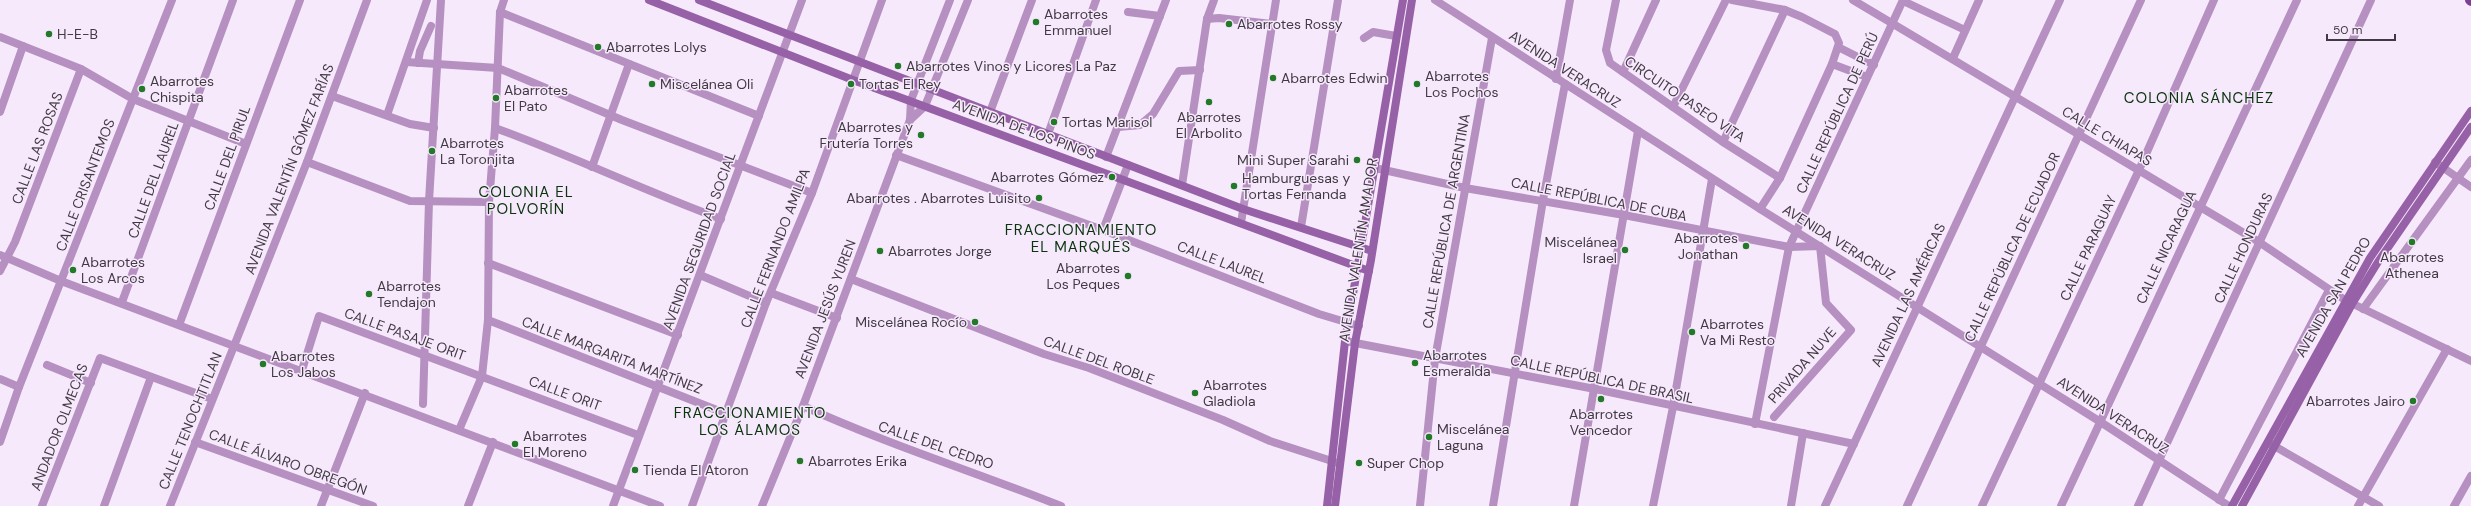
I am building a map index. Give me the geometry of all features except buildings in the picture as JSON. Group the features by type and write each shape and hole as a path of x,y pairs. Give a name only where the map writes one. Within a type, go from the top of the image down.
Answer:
{"main road":[{"name":"AVENIDA DE LOS PINOS","path":"649,0 853,80 911,100 1241,223 1357,268 1369,270"},
{"name":"AVENIDA DE LOS PINOS","path":"699,0 789,34 859,63 1243,209 1372,251"},
{"name":"AVENIDA VALENTÍN AMADOR","path":"1335,506 1336,462 1345,341 1402,0"},
{"name":"AVENIDA VALENTÍN AMADOR","path":"1327,506 1369,270 1412,0"},
{"name":"AVENIDA SAN PEDRO","path":"2242,506 2275,446 2370,258 2471,111"},
{"name":"AVENIDA SAN PEDRO","path":"2231,506 2348,302 2378,262 2471,127"}],"street":[{"name":"CALLE CRISANTEMOS","path":"0,442 19,387 172,0"},
{"name":"CALLE DEL LAUREL","path":"122,302 233,0"},
{"name":"CALLE DEL PIRUL","path":"179,325 300,0"},
{"name":"AVENIDA VALENTÍN GÓMEZ FARÍAS","path":"234,346 307,162 366,0"},
{"path":"387,115 428,0"},
{"path":"422,404 429,201 438,64 435,27 441,0"},
{"path":"459,430 482,376 488,320 489,202 495,128 500,12 504,0"},
{"name":"AVENIDA SEGURIDAD SOCIAL","path":"613,506 638,434 678,335 802,0"},
{"name":"CALLE FERNANDO AMILPA","path":"692,506 727,414 766,303 812,193 882,0"},
{"name":"AVENIDA JESÚS YUREN","path":"762,506 837,318 910,120 911,100 950,0"},
{"name":"AVENIDA JESÚS YUREN","path":"910,120 925,106 968,0"},
{"path":"990,112 1032,0"},
{"path":"1048,134 1095,0"},
{"path":"1106,157 1166,0"},
{"path":"1182,186 1207,20 1214,0"},
{"path":"1241,223 1276,0"},
{"path":"1300,227 1338,0"},
{"name":"AVENIDA VERACRUZ","path":"1435,0 1712,179 1980,345 2219,500 2231,506"},
{"path":"1556,78 1570,0"},
{"name":"CIRCUITO PASEO VITA","path":"1616,0 1607,56 1610,63 1723,142 1780,178"},
{"path":"1623,72 1656,0"},
{"path":"1673,107 1726,0"},
{"path":"1732,0 1785,10 1819,24 1835,34 1838,47 1832,64 1780,178 1760,209"},
{"name":"CALLE CHIAPAS","path":"1853,0 1893,22 2259,242 2348,302 2471,361"},
{"path":"1903,0 1965,30"},
{"name":"CALLE REPÚBLICA DE PERÚ","path":"1755,424 1789,247 1903,0"},
{"path":"1953,58 1979,0"},
{"name":"AVENIDA LAS AMÉRICAS","path":"1825,506 2060,0"},
{"name":"CALLE REPÚBLICA DE ECUADOR","path":"1907,506 1980,345 2142,0"},
{"name":"CALLE PARAGUAY","path":"1982,506 2139,170 2214,0"},
{"name":"CALLE NICARAGUA","path":"2061,506 2099,421 2297,0"},
{"name":"CALLE HONDURAS","path":"2138,506 2371,0"},
{"path":"1723,142 1785,10"},
{"path":"500,12 759,116"},
{"path":"1128,12 1160,16"},
{"path":"1207,20 1219,18 1272,24"},
{"path":"420,20 435,27"},
{"path":"418,63 420,51 435,27"},
{"path":"1364,38 1374,32 1396,36"},
{"path":"0,38 81,69 133,99 246,144"},
{"name":"CALLE REPÚBLICA DE ARGENTINA","path":"1420,506 1436,359 1492,38"},
{"path":"0,112 23,46"},
{"path":"1838,47 1874,65"},
{"path":"406,62 498,68 740,166 812,193"},
{"path":"592,167 628,64"},
{"path":"1832,64 1867,77"},
{"name":"CALLE LAS ROSAS","path":"0,272 4,256 15,242 81,69"},
{"path":"1118,126 1140,125 1153,114 1179,70 1200,70"},
{"path":"1493,506 1543,200 1565,84"},
{"path":"332,96 410,124 434,128"},
{"path":"495,128 553,149 592,167 721,219"},
{"path":"1574,506 1638,130"},
{"name":"CALLE LAUREL","path":"896,155 1103,230 1319,314 1348,324 1359,326"},
{"path":"2363,309 2471,160"},
{"path":"307,162 402,199 489,202"},
{"path":"2435,162 2471,187"},
{"path":"1103,230 1128,165"},
{"name":"CALLE REPÚBLICA DE CUBA","path":"1375,168 1465,188 1543,200 1704,232 1789,247 1820,246"},
{"path":"1653,506 1673,407 1712,179"},
{"name":"PRIVADA NUVE","path":"1774,417 1851,330 1826,303 1820,246"},
{"path":"4,256 62,281 122,302 234,346 365,393 660,506"},
{"path":"488,263 678,335"},
{"path":"700,275 766,303"},
{"name":"CALLE DEL ROBLE","path":"851,279 1044,354 1089,368 1223,420 1270,441 1336,462"},
{"path":"2219,500 2329,290"},
{"path":"771,292 837,318"},
{"name":"CALLE PASAJE ORIT","path":"302,370 319,316 482,376"},
{"name":"CALLE MARGARITA MARTÍNEZ","path":"488,320 727,414"},
{"name":"CALLE REPÚBLICA DE BRASIL","path":"1345,341 1595,389 1673,407 1854,444"},
{"name":"CALLE TENOCHTITLAN","path":"170,506 234,346"},
{"path":"2358,506 2447,349"},
{"name":"ANDADOR OLMECAS","path":"42,506 100,358 151,377"},
{"path":"47,364 90,383"},
{"name":"CALLE ORIT","path":"482,376 638,434"},
{"path":"104,506 151,377 212,399"},
{"path":"0,379 19,387"},
{"path":"321,506 365,393"},
{"name":"CALLE DEL CEDRO","path":"803,406 858,431 994,479 1061,506"},
{"path":"1791,506 1802,433"},
{"path":"2267,441 2379,506"},
{"name":"CALLE ÁLVARO OBREGÓN","path":"195,442 373,506"},
{"path":"468,506 492,442"},
{"path":"2454,506 2471,476"}],"place":[{"name":"Abarrotes Emmanuel","path":"1036,22"},
{"name":"Abarrotes Rossy","path":"1229,24"},
{"name":"H-E-B","path":"49,34"},
{"name":"Abarrotes Lolys","path":"598,47"},
{"name":"Abarrotes Vinos y Licores La Paz","path":"898,66"},
{"name":"Abarrotes Edwin","path":"1273,78"},
{"name":"Miscelánea Oli","path":"652,84"},
{"name":"Tortas El Rey","path":"851,84"},
{"name":"Abarrotes Los Pochos","path":"1417,84"},
{"name":"Abarrotes Chispita","path":"142,89"},
{"name":"Abarrotes El Pato","path":"496,98"},
{"name":"Abarrotes El Arbolito","path":"1209,102"},
{"name":"Tortas Marisol","path":"1054,122"},
{"name":"Abarrotes y Frutería Torres","path":"921,135"},
{"name":"Abarrotes La Toronjita","path":"432,151"},
{"name":"Mini Super Sarahi","path":"1357,160"},
{"name":"Abarrotes Gómez","path":"1112,177"},
{"name":"Hamburguesas y Tortas Fernanda","path":"1234,186"},
{"name":"Abarrotes . Abarrotes Luisito","path":"1039,198"},
{"name":"Abarrotes Athenea","path":"2412,242"},
{"name":"Abarrotes Jonathan","path":"1746,246"},
{"name":"Miscelánea Israel","path":"1625,250"},
{"name":"Abarrotes Jorge","path":"880,251"},
{"name":"Abarrotes Los Arcos","path":"73,270"},
{"name":"Abarrotes Los Peques","path":"1128,276"},
{"name":"Abarrotes Tendajon","path":"369,294"},
{"name":"Miscelánea Rocío","path":"975,322"},
{"name":"Abarrotes Va Mi Resto","path":"1692,332"},
{"name":"Abarrotes Esmeralda","path":"1415,363"},
{"name":"Abarrotes Los Jabos","path":"263,364"},
{"name":"Abarrotes Gladiola","path":"1195,393"},
{"name":"Abarrotes Vencedor","path":"1601,399"},
{"name":"Abarrotes Jairo","path":"2413,401"},
{"name":"Miscelánea Laguna","path":"1429,437"},
{"name":"Abarrotes El Moreno","path":"515,444"},
{"name":"Abarrotes Erika","path":"800,461"},
{"name":"Super Chop","path":"1359,463"},
{"name":"Tienda El Atoron","path":"635,470"}],"district":[{"name":"COLONIA SÁNCHEZ","path":"2199,98"},
{"name":"COLONIA EL POLVORÍN","path":"526,200"},
{"name":"FRACCIONAMIENTO EL MARQUÉS","path":"1081,238"},
{"name":"FRACCIONAMIENTO LOS ÁLAMOS","path":"750,422"}]}
